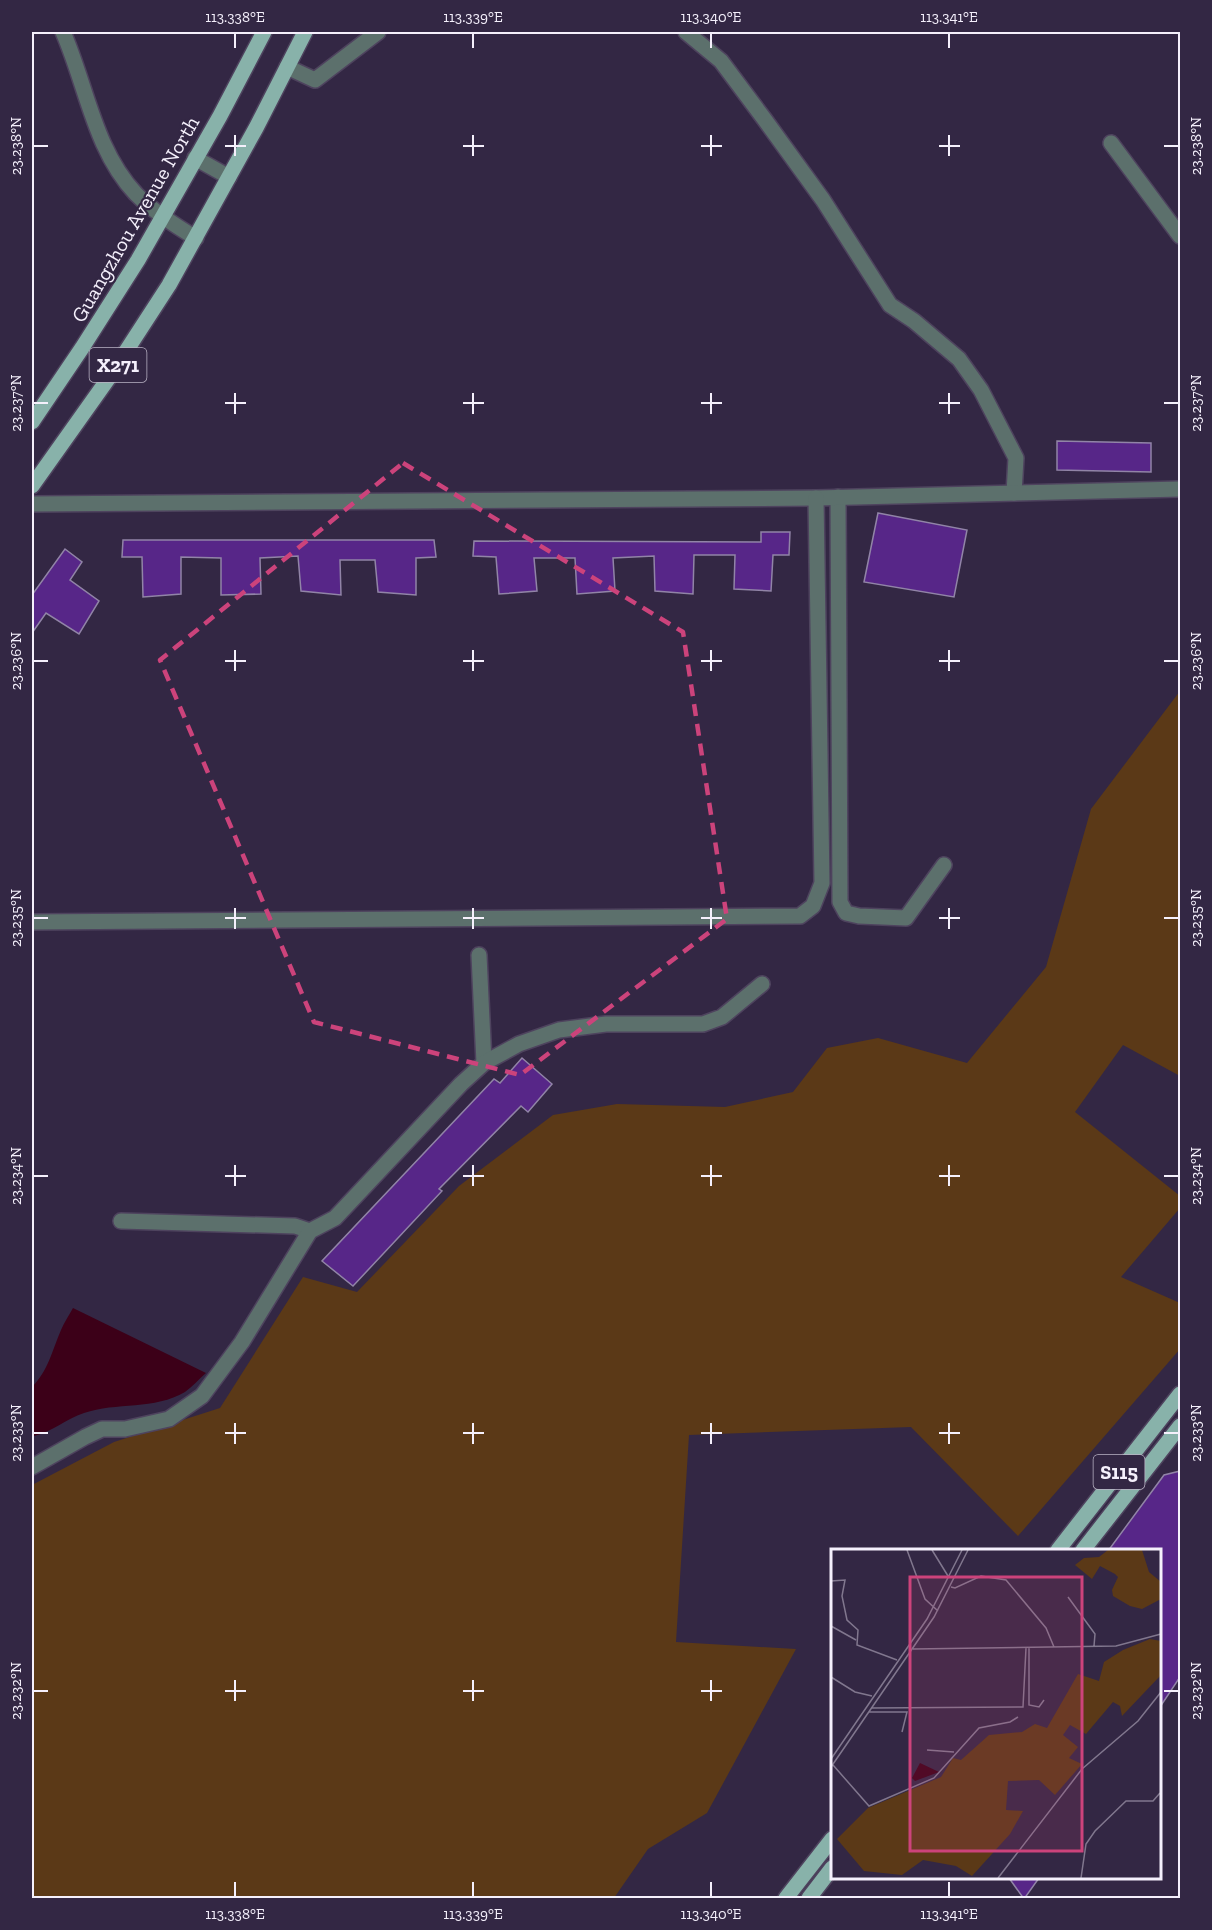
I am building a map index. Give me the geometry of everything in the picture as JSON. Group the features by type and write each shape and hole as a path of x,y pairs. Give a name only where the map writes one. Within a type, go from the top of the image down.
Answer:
{"main road":[{"name":"Guangzhou Avenue North","path":"32,422 112,302 162,218 220,116 264,32"},
{"name":"X271","path":"32,486 108,379 169,285 305,32"},
{"name":"S115","path":"1060,1549 1180,1394"},
{"name":"S115","path":"1085,1549 1180,1426"},
{"path":"786,1899 831,1840"},
{"path":"809,1899 831,1869"}],"street":[{"path":"63,32 107,153 137,195 162,218 196,238"},
{"path":"287,67 315,80 378,32"},
{"path":"686,32 721,61 823,200 890,305 914,321 959,359 981,390 1016,458 1014,493"},
{"path":"1111,143 1180,236"},
{"path":"195,158 229,177"},
{"path":"32,504 816,498 1180,489"},
{"path":"838,497 840,902 846,913 859,916 906,918 944,865"},
{"path":"32,922 800,916 813,906 822,884 816,498"},
{"path":"479,955 484,1063"},
{"path":"32,1467 102,1429 125,1429 169,1419 202,1396 242,1342 310,1231 335,1218 461,1084 484,1063 519,1044 559,1030 606,1024 703,1024 722,1017 762,984"},
{"path":"121,1221 295,1226 310,1231"}],"highlighted area":[{"path":"403,463 683,632 727,919 520,1075 314,1022 160,660"}],"shaded area":[{"path":"1180,691 1180,1076 1123,1045 1075,1112 1180,1196 1180,1208 1121,1277 1180,1303 1180,1349 1018,1536 911,1427 689,1435 676,1642 796,1649 707,1813 648,1849 614,1898 32,1898 32,1485 114,1442 220,1408 303,1277 357,1292 459,1186 553,1115 617,1104 725,1107 793,1092 827,1048 878,1038 967,1063 1046,967 1091,809"},
{"path":"73,1308 206,1373 185,1392 173,1398 84,1413 34,1436 32,1435 32,1387 46,1367 62,1327"}],"building":[{"path":"1057,441 1151,443 1151,472 1057,470"},
{"path":"878,513 967,530 954,597 864,582"},
{"path":"761,532 790,532 789,555 773,555 771,591 734,589 735,555 694,555 693,594 655,591 654,556 613,558 615,591 577,594 575,558 534,558 537,591 499,594 496,557 473,556 474,541 761,542"},
{"path":"123,540 434,540 436,557 416,558 416,595 378,592 375,560 340,560 341,595 301,591 298,556 260,558 261,594 221,595 221,558 181,557 181,594 143,597 142,557 122,557"},
{"path":"65,549 82,562 70,580 99,601 79,634 46,613 32,633 32,595"},
{"path":"522,1058 552,1084 528,1112 521,1106 439,1189 442,1191 353,1286 322,1261 494,1079 500,1083"},
{"path":"1180,1471 1180,1677 1161,1706 1161,1549 1109,1549 1164,1475"},
{"path":"1010,1879 1038,1879 1024,1899"}]}
